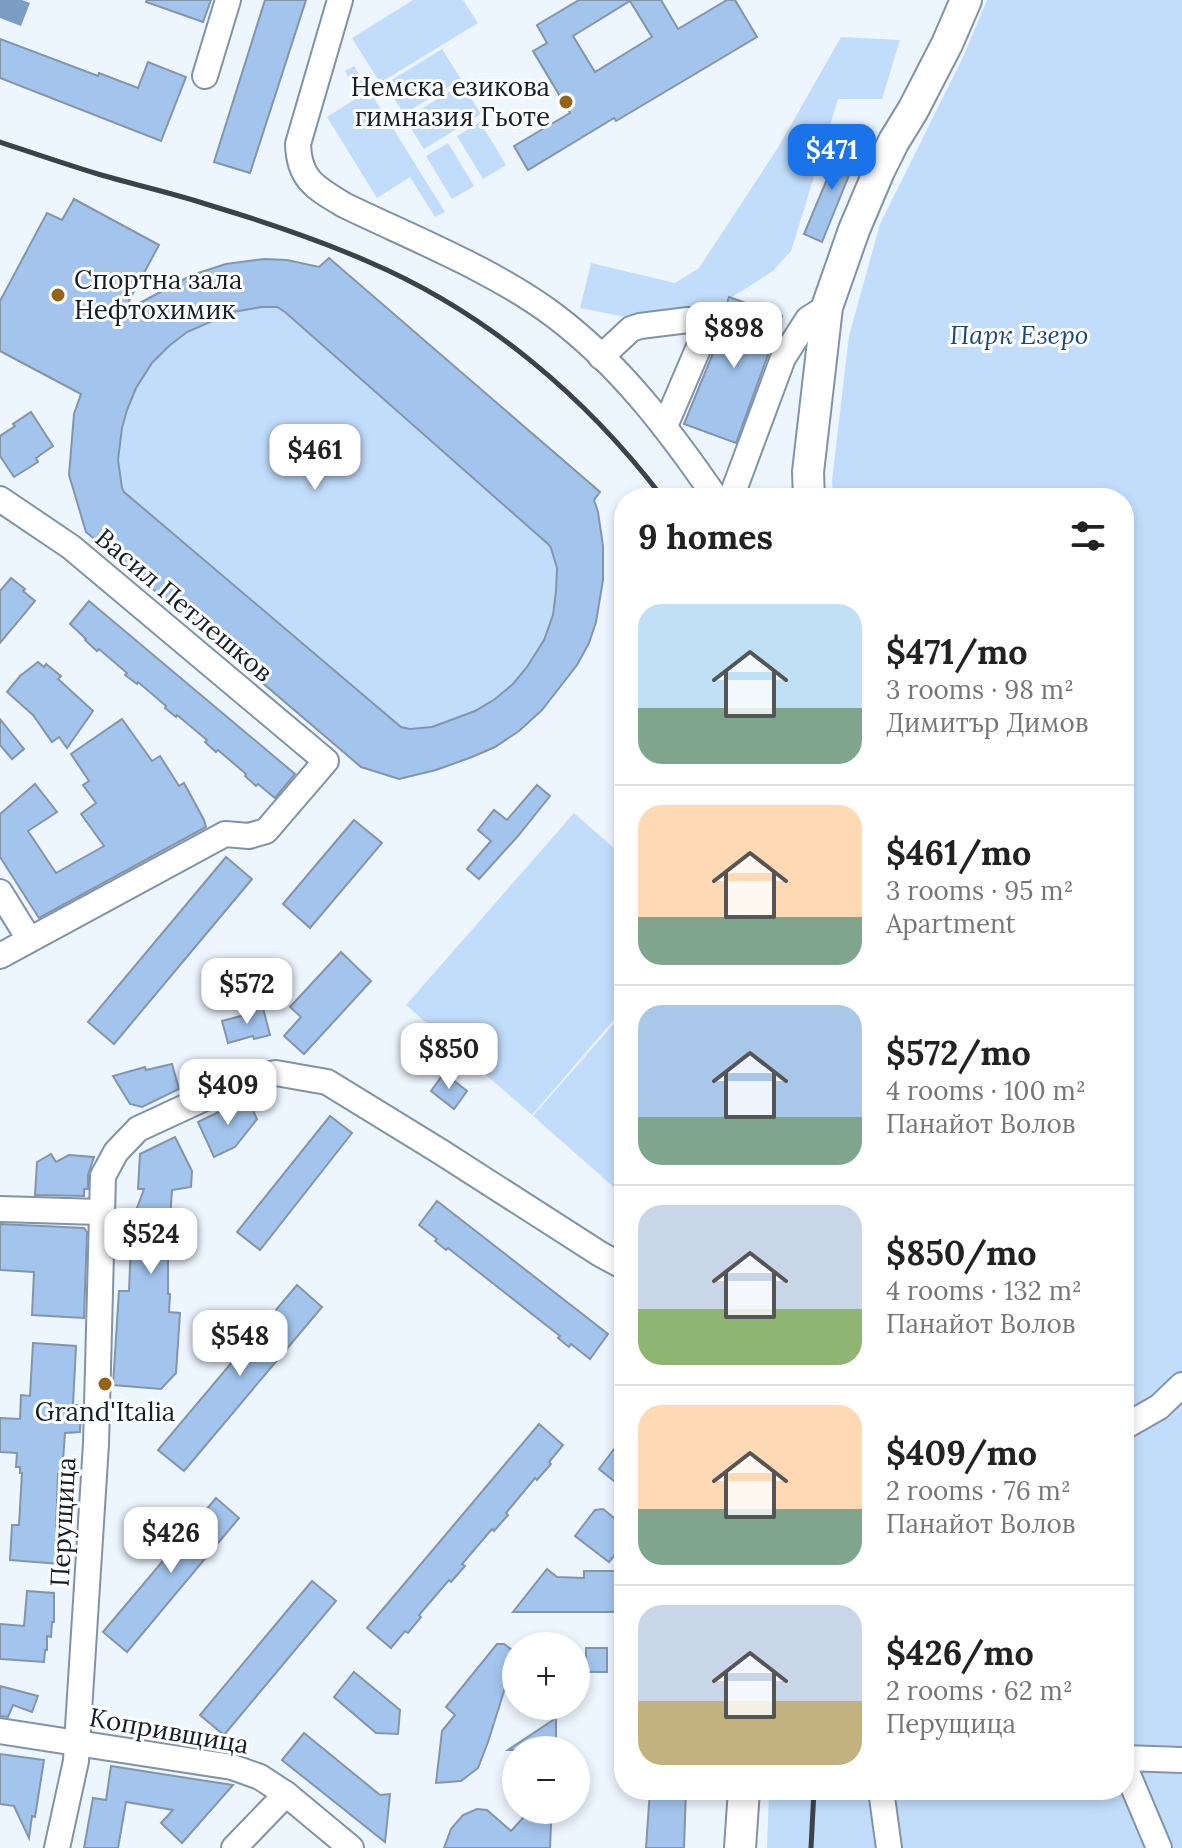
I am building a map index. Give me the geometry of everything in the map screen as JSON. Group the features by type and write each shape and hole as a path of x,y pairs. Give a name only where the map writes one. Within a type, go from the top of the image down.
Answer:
{"main road":[{"path":"894,141 898,107 946,0"},
{"path":"809,488 827,307 854,230 894,141 947,44 966,0"},
{"path":"740,1848 743,1800"}],"street":[{"path":"205,76 228,0"},
{"path":"340,0 298,144 299,162 307,178 344,205 476,269 556,316 623,379 665,426 709,488"},
{"path":"735,488 783,358 808,319 827,307"},
{"path":"601,357 624,335 640,326 688,320 701,323 704,335 665,426"},
{"name":"Васил Петлешков","path":"0,499 71,547 326,761 266,831 249,836 225,834 29,939"},
{"path":"0,892 29,939 0,956"},
{"name":"Перущица","path":"57,1848 76,1761 96,1430 100,1212 103,1176 116,1152 138,1129 248,1078 276,1073 327,1082 614,1262"},
{"path":"0,1209 100,1212"},
{"path":"1134,1421 1159,1407 1182,1385"},
{"name":"Копривщица","path":"0,1731 232,1767 260,1777 286,1794 351,1848"},
{"path":"1134,1758 1182,1760"},
{"path":"1134,1789 1159,1848"},
{"path":"234,1848 286,1794"},
{"path":"882,1800 889,1848"}],"green space":[{"path":"413,0 463,0 478,23 380,83 352,38"},
{"name":"Парк Езеро","path":"987,0 1182,0 1182,1848 767,1848 769,1800 1134,1800 1134,488 832,488 849,336 880,224 964,55"},
{"path":"841,37 900,40 882,99 838,99 791,251 773,271 726,301 681,318 646,321 580,308 591,263 675,283 699,268 779,146"},
{"path":"442,49 461,79 404,114 385,84"},
{"path":"354,66 445,212 435,217 410,177 377,198 327,117 360,96 345,71"},
{"path":"462,84 481,114 424,149 405,119"},
{"path":"480,122 506,165 483,179 457,136"},
{"path":"448,143 474,186 452,199 426,156"},
{"path":"329,258 600,492 594,500 603,546 577,665 542,710 495,747 436,770 399,779 361,767 87,533 69,475 74,414 89,370 116,329 160,292 192,275 226,264 264,259 318,267"},
{"path":"574,813 614,848 614,1020 532,1115 406,1005"},
{"path":"614,1023 614,1187 533,1116"}],"shaded area":[{"path":"0,0 30,3 21,26 0,18"}],"building":[{"path":"147,0 211,0 203,22"},
{"path":"265,0 306,0 250,173 214,162"},
{"path":"579,0 661,0 678,29 727,0 735,0 757,37 528,170 514,146 570,113 533,51 547,43 537,25","holes":["630,1 652,37 595,72 573,36"]},
{"path":"0,39 138,88 148,62 186,77 161,141 0,78"},
{"path":"843,141 860,148 822,242 804,234"},
{"path":"74,199 159,245 123,312 192,275 226,264 264,259 319,267 329,258 600,492 594,500 603,546 603,580 596,622 577,665 542,710 495,747 436,770 399,779 361,767 86,532 69,475 74,414 81,394 0,351 0,301 47,213 62,220","holes":["277,307 551,548 557,568 556,591 553,615 544,640 513,684 475,711 432,727 401,727 122,488 118,460 122,428 136,388 152,363 187,332 233,312"]},
{"path":"729,297 782,316 736,443 684,424 718,341 719,327"},
{"path":"31,412 53,446 36,458 38,462 14,477 0,456 0,436"},
{"path":"11,578 35,601 0,643 0,591"},
{"path":"89,601 295,774 275,798 258,784 256,786 246,774 205,742 207,740 85,640 70,624"},
{"path":"38,662 44,667 46,664 61,676 58,679 93,711 67,748 59,737 52,742 33,715 7,692 20,676"},
{"path":"0,719 24,749 12,759 0,745"},
{"path":"122,719 152,761 160,756 179,786 184,783 206,827 39,918 0,857 0,814 35,784 57,812 28,831 56,873 104,846 81,814 96,803 83,785 89,781 71,754"},
{"path":"537,785 550,796 479,879 467,869 491,841 478,830 494,810 507,820"},
{"path":"354,820 382,843 310,928 283,904"},
{"path":"226,857 252,879 114,1044 88,1022"},
{"path":"341,952 371,981 304,1054 284,1036 301,1017 290,1007"},
{"path":"263,1008 270,1035 228,1043 222,1021"},
{"path":"172,1064 179,1089 142,1107 130,1104 113,1076 145,1067 146,1070"},
{"path":"444,1073 467,1091 454,1109 431,1091"},
{"path":"237,1103 250,1104 257,1119 235,1147 214,1157 198,1122"},
{"path":"330,1116 352,1133 260,1250 237,1232"},
{"path":"175,1137 192,1171 191,1187 172,1190 170,1220 175,1220 174,1247 168,1247 168,1294 169,1312 180,1313 176,1373 161,1389 113,1385 119,1291 129,1291 132,1217 144,1189 138,1189 140,1154"},
{"path":"51,1154 56,1162 69,1155 94,1157 84,1196 35,1195 37,1162"},
{"path":"437,1201 608,1334 590,1359 571,1344 569,1347 558,1338 560,1336 448,1248 446,1250 419,1225"},
{"path":"0,1224 84,1228 87,1232 84,1318 32,1315 34,1272 0,1270"},
{"path":"297,1285 322,1307 184,1471 158,1450"},
{"path":"33,1343 76,1346 73,1405 81,1405 80,1432 65,1433 62,1474 58,1474 56,1527 61,1527 60,1564 10,1560 12,1525 19,1525 22,1473 20,1467 16,1467 17,1453 0,1452 0,1418 20,1419 21,1395 30,1396"},
{"path":"539,1424 563,1445 549,1462 551,1464 537,1480 535,1478 506,1513 508,1515 462,1564 465,1566 419,1615 421,1617 408,1633 405,1631 391,1648 367,1628"},
{"path":"614,1449 614,1481 599,1469"},
{"path":"216,1498 239,1518 127,1652 103,1632"},
{"path":"603,1509 614,1518 614,1556 609,1562 575,1536 595,1510"},
{"path":"547,1569 557,1577 584,1578 584,1571 614,1571 614,1612 513,1612"},
{"path":"312,1581 336,1601 224,1735 200,1715"},
{"path":"27,1591 54,1593 54,1622 51,1637 47,1636 44,1662 0,1659 0,1624 24,1626"},
{"path":"497,1644 502,1644 502,1698 478,1768 461,1781 436,1783 442,1731 455,1715 446,1707"},
{"path":"590,1648 607,1648 607,1672 590,1672"},
{"path":"354,1672 400,1710 398,1734 376,1733 334,1697"},
{"path":"0,1686 38,1696 32,1712 13,1705 8,1717 0,1716"},
{"path":"553,1720 556,1720 556,1736 529,1736"},
{"path":"304,1733 380,1795 390,1794 385,1842 282,1760"},
{"path":"0,1754 44,1760 29,1838 14,1806 0,1804"},
{"path":"111,1766 233,1785 182,1843 161,1823 173,1810 126,1802 118,1848 84,1848 93,1798 106,1800"},
{"path":"649,1800 686,1800 684,1848 646,1848"},
{"path":"477,1809 487,1810 511,1831 517,1824 551,1824 550,1848 444,1848 451,1829 463,1815"}],"railway":[{"path":"0,142 269,224 412,282 493,332 531,361 601,426 655,488"},
{"path":"811,1848 813,1800"}],"place":[{"name":"Немска езикова гимназия Гьоте","path":"566,102"},
{"name":"Спортна зала Нефтохимик","path":"58,295"},
{"name":"Grand'Italia","path":"105,1384"}]}
